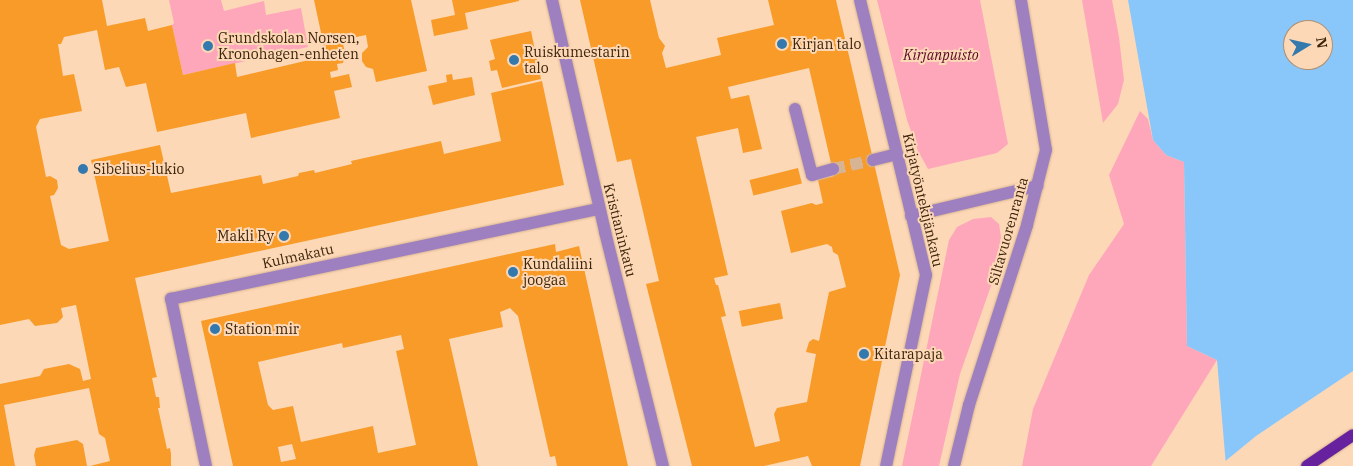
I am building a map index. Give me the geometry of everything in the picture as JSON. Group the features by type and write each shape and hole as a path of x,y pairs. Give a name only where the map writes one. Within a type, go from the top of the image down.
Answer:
{"main road":[{"path":"1307,466 1353,435"}],"street":[{"name":"Kristianinkatu","path":"552,0 599,209 663,466"},
{"name":"Kirjatyöntekijänkatu","path":"860,0 926,275 886,466"},
{"name":"Siltavuorenranta","path":"954,466 969,404 1013,270 1046,150 1021,0"},
{"path":"795,109 812,175 833,170"},
{"path":"873,160 897,154"},
{"path":"912,216 1037,186"},
{"name":"Kulmakatu","path":"206,466 171,299 599,209"}],"green space":[{"path":"169,0 221,0 224,11 264,1 266,15 301,8 308,47 183,75 172,25 174,23"},
{"name":"Kirjanpuisto","path":"877,0 980,0 1008,144 997,153 928,169 918,151 907,120"},
{"path":"1082,0 1112,0 1119,37 1124,80 1118,104 1103,123"},
{"path":"1140,111 1148,119 1153,140 1166,155 1184,162 1187,346 1217,360 1151,466 1022,466 1033,409 1089,275 1124,224 1109,175"},
{"path":"991,217 999,224 1001,237 998,266 960,374 939,466 902,466 949,240 957,227 973,219"}],"water":[{"path":"1128,0 1353,0 1353,466 1226,466 1217,360 1187,346 1184,162 1166,155 1153,140"}],"pier":[{"path":"1353,371 1353,466 1224,466 1223,463 1256,436"}],"building":[{"path":"0,0 102,0 107,26 145,18 148,31 172,25 183,75 235,63 237,77 326,56 314,0 411,0 427,71 376,82 373,69 366,67 362,61 362,53 368,47 366,35 342,40 345,52 343,63 337,64 338,70 330,72 331,78 349,74 352,87 334,91 340,118 251,138 246,113 157,132 146,83 126,87 119,67 105,70 97,30 64,37 61,44 58,44 63,76 74,74 82,111 40,119 36,127 46,177 50,176 57,180 58,188 54,195 50,196 61,245 69,249 109,241 91,160 160,145 171,193 261,175 263,184 298,176 299,173 314,170 315,173 352,164 351,161 441,141 444,154 501,141 491,93 542,81 564,185 135,278 157,377 152,378 156,397 159,397 160,408 158,408 167,449 170,448 171,466 90,466 110,461 105,438 99,434 89,388 4,405 15,466 0,466 0,384 40,376 44,369 69,364 80,369 83,381 91,379 76,305 61,308 63,317 57,323 35,326 29,319 0,325"},
{"path":"452,0 519,1 465,13 468,29 434,36 431,20 455,15"},
{"path":"580,0 650,0 659,38 665,46 662,53 666,68 721,55 717,38 774,25 768,0 836,0 900,275 860,466 812,466 808,456 764,466 692,466 646,284 659,281 631,159 617,162","holes":["809,68 834,176 818,180 823,203 816,205 812,203 781,211 791,253 827,244 832,247 833,252 838,255 846,287 829,292 819,341 813,339 809,342 806,352 816,354 807,402 777,408 774,414 780,441 755,447 721,317 726,316 718,285 716,285 714,278 728,275 696,137 738,128 743,153 762,149 749,95 731,99 728,87"]},
{"name":"Ruiskumestarin talo","path":"531,31 541,79 502,88 497,70 491,71 489,61 495,59 490,40"},
{"path":"452,74 453,80 472,77 475,95 433,105 428,86 447,82 446,75"},
{"path":"798,168 802,184 753,196 749,180"},
{"path":"555,244 556,252 579,246 628,466 557,466 555,456 550,457 518,316 510,308 500,312 503,327 449,339 478,466 233,466 201,321","holes":["401,335 404,349 396,351 416,445 378,453 373,426 301,442 293,406 273,410 268,405 258,362 342,343 343,348","292,444 296,459 281,462 278,447"]},
{"path":"780,303 783,319 742,327 739,311"},
{"path":"77,440 83,444 87,466 36,466 34,455 36,448"}],"tunnel":[{"path":"833,169 873,160"}],"place":[{"name":"Kirjan talo","path":"782,44"},
{"name":"Grundskolan Norsen, Kronohagen-enheten","path":"208,46"},
{"name":"Ruiskumestarin talo","path":"514,60"},
{"name":"Sibelius-lukio","path":"83,169"},
{"name":"Makli Ry","path":"284,236"},
{"name":"Kundaliini joogaa","path":"513,272"},
{"name":"Station mir","path":"215,329"},
{"name":"Kitarapaja","path":"864,354"}]}
